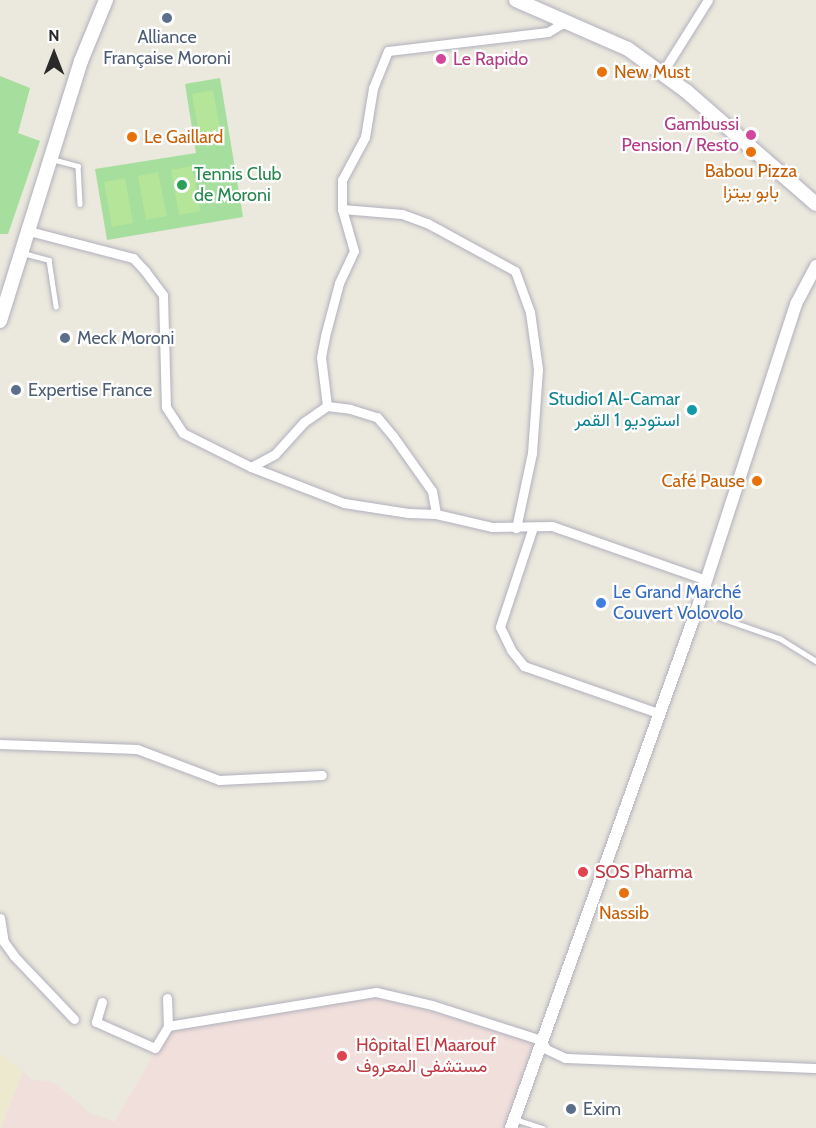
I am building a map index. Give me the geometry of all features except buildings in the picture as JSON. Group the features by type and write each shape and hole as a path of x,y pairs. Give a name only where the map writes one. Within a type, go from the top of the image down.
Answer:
{"main road":[{"path":"0,321 25,230 81,61 106,0"},
{"path":"516,0 532,2 628,49 662,73 813,198"}],"street":[{"path":"662,73 708,0"},
{"path":"327,406 321,357 339,283 354,251 342,209 342,180 365,137 373,88 388,51 548,32 568,20"},
{"path":"342,209 402,214 427,223 438,232 493,257 515,271 530,312 538,369 532,453 516,528"},
{"path":"25,230 133,258 163,295 166,407 172,421 183,433 252,467 344,503 436,514 492,527 552,526 706,580"},
{"path":"513,1123 697,609 796,304 816,266"},
{"path":"252,467 275,454 304,422 327,406 377,417 432,491 436,514"},
{"path":"532,527 500,627 511,650 524,666 658,713"},
{"path":"0,744 137,748 219,780 322,775"},
{"path":"0,918 4,942 14,956 74,1019"},
{"path":"168,1026 376,992 432,1005 541,1040 554,1054 580,1060 816,1068"},
{"path":"102,1002 96,1022 122,1037 155,1048 168,1026 167,998"}],"lane":[{"path":"50,158 78,166 80,204"},
{"path":"20,252 49,260 56,306"},
{"path":"697,609 779,638 816,661"},
{"path":"513,1123 543,1128"}],"shaded area":[{"name":"Hôpital El Maarouf مستشفى المعروف","path":"370,996 536,1040 506,1128 1,1128 23,1072 32,1080 53,1082 90,1113 115,1122 168,1030"},
{"path":"0,1053 23,1072 1,1128 0,1128"}],"green space":[{"path":"0,76 30,88 18,133 40,141 8,234 0,234"},
{"path":"220,78 243,217 107,240 95,169 196,153 185,84"},
{"path":"213,90 221,135 200,139 192,94"},
{"path":"192,166 200,211 179,215 171,170"},
{"path":"158,172 167,216 146,220 138,176"},
{"path":"125,178 133,223 112,227 104,182"}],"place":[{"name":"Alliance Française Moroni","path":"167,18"},
{"name":"Le Rapido","path":"441,59"},
{"name":"New Must","path":"602,72"},
{"name":"Gambussi Pension / Resto","path":"751,135"},
{"name":"Le Gaillard","path":"132,137"},
{"name":"Babou Pizza بابو بيتزا","path":"751,152"},
{"name":"Tennis Club de Moroni","path":"182,185"},
{"name":"Meck Moroni","path":"65,338"},
{"name":"Expertise France","path":"16,390"},
{"name":"Studio1 Al-Camar استوديو 1 القمر","path":"692,410"},
{"name":"Café Pause","path":"757,481"},
{"name":"Le Grand Marché Couvert Volovolo","path":"601,603"},
{"name":"SOS Pharma","path":"583,872"},
{"name":"Nassib","path":"624,893"},
{"name":"Hôpital El Maarouf مستشفى المعروف","path":"342,1056"},
{"name":"Exim","path":"571,1109"}]}
